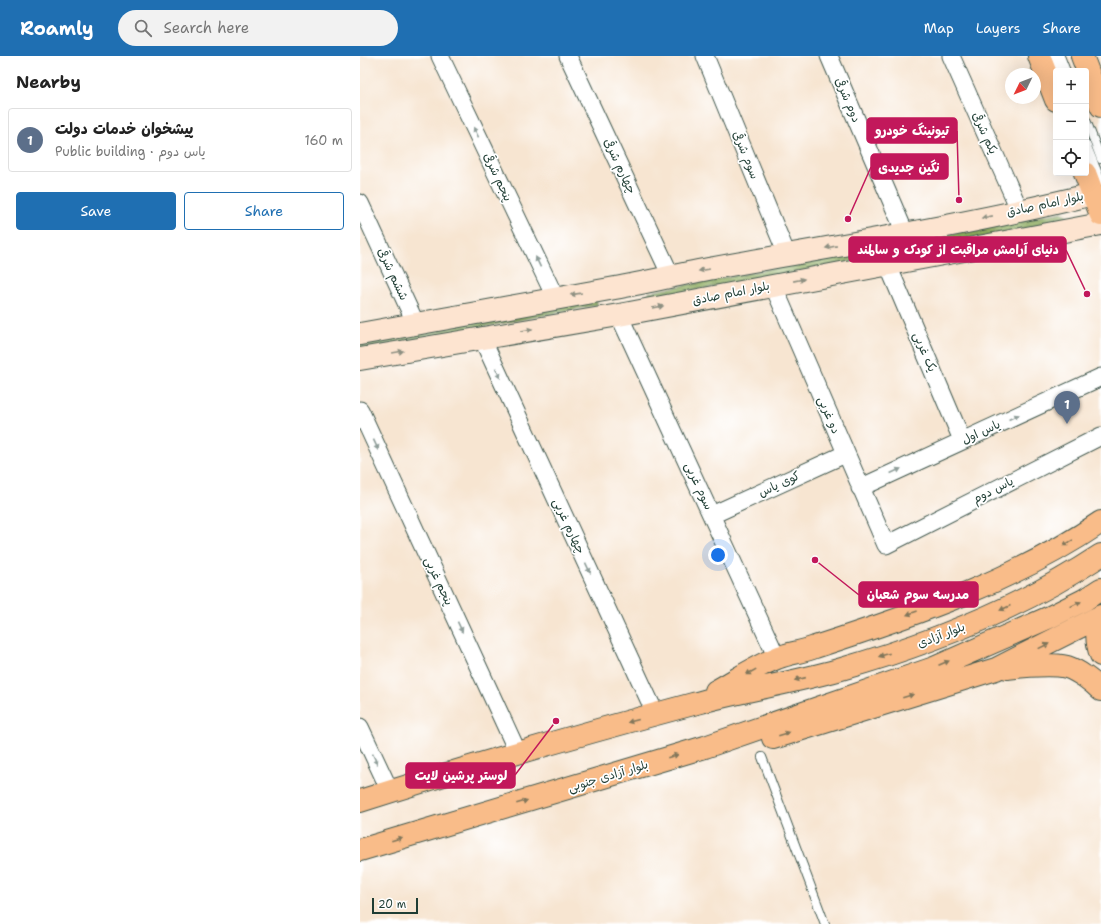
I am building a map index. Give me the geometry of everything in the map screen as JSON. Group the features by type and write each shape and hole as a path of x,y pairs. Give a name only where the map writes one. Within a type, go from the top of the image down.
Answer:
{"main road":[{"path":"1039,56 1053,92"},
{"path":"1082,56 1096,82 1101,106"},
{"path":"1087,176 1097,188 1101,215"},
{"name":"بلوار امام صادق","path":"360,334 555,297 616,288 671,276 1020,211 1062,202 1097,188"},
{"path":"1062,202 1072,206 1076,214 1078,223 1074,230"},
{"name":"بلوار امام صادق","path":"360,359 619,315 887,263 1101,224"},
{"path":"616,288 619,315"},
{"path":"360,801 518,753 694,704 777,658 814,648 895,620 1016,572 1080,536 1101,522"},
{"name":"بلوار آزادی","path":"694,704 838,670 927,641 1041,592 1101,556"},
{"name":"بلوار آزادی جنوبی","path":"360,850 704,747 854,694 934,668 1050,617 1084,600 1101,589"},
{"path":"1101,616 1097,628 1098,648 1101,655"},
{"path":"704,747 754,743 996,669 1101,616"},
{"path":"996,669 1034,665 1068,667 1094,683 1101,690"}],"street":[{"name":"پنجم شرقی","path":"440,56 555,297"},
{"name":"چهارم شرقی","path":"568,56 671,276"},
{"name":"سوم شرقی","path":"705,56 787,255"},
{"name":"دوم شرقی","path":"829,56 904,233"},
{"name":"یکم شرقی","path":"951,56 1020,211"},
{"name":"ششم شرقی","path":"360,203 416,324"},
{"name":"یک غربی","path":"887,263 962,440"},
{"name":"دو غربی","path":"773,285 845,454 886,544"},
{"name":"سوم غربی","path":"619,315 777,658"},
{"name":"چهارم غربی","path":"482,338 656,715"},
{"name":"یاس اول","path":"860,488 1101,377"},
{"name":"پنجم غربی","path":"360,410 518,753"},
{"name":"یاس دوم","path":"886,544 1101,436"},
{"name":"کوی یاس","path":"712,515 845,454"},
{"path":"360,727 390,791"}],"lane":[{"path":"1053,56 1058,68"},
{"path":"1060,56 1065,68"},
{"path":"1089,128 1101,159"},
{"path":"1089,156 1097,188"},
{"path":"762,757 825,924"}],"green space":[{"path":"1062,212 1070,218 1068,222 649,299 647,297 649,292"},
{"path":"596,299 598,305 360,351 360,343"}],"place":[{"name":"تیونینگ خودرو","path":"959,200"},
{"name":"نگین جدیدی","path":"848,219"},
{"name":"دنیای آرامش مراقبت از کودک و سالمند","path":"1087,294"},
{"name":"پیشخوان خدمات دولت","path":"1067,424"},
{"name":"مدرسه سوم شعبان","path":"815,560"},
{"name":"لوستر پرشين لايت","path":"556,721"}]}
